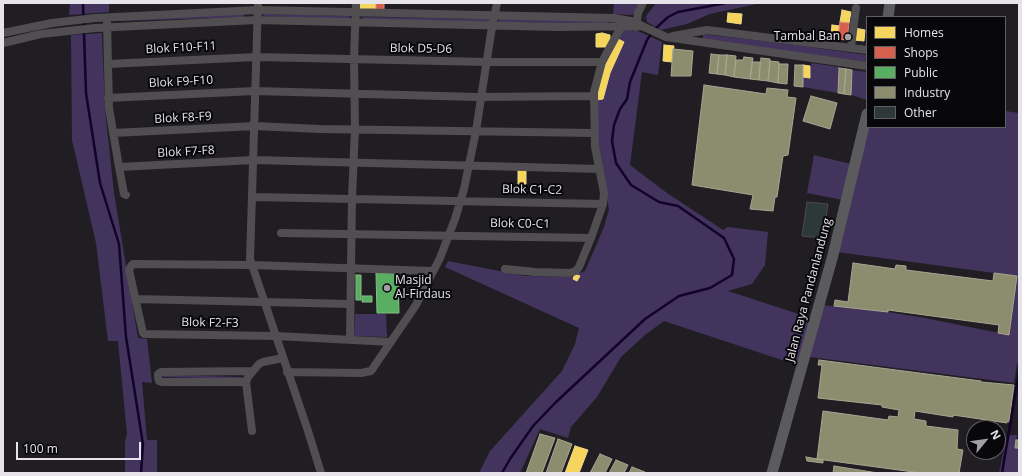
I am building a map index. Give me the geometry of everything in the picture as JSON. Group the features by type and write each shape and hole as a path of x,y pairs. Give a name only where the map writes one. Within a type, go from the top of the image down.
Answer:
{"street":[{"path":"350,339 351,233 355,129 354,59 356,3"},
{"path":"287,372 366,373 374,368 416,305 449,235 461,201 476,131 496,3"},
{"path":"639,26 638,12 644,3"},
{"path":"888,16 890,3"},
{"path":"258,7 250,259 321,473"},
{"path":"3,33 46,24 95,18 258,7 356,13 614,18 666,37 866,66"},
{"path":"851,47 856,8"},
{"path":"107,17 108,98 124,194 126,195"},
{"path":"3,43 41,34 78,29 257,20 355,23 639,26"},
{"path":"504,269 535,272 572,272 576,271 579,267 591,238 604,193 595,147 594,96 602,62 621,27"},
{"path":"666,37 708,30 866,50"},
{"name":"Blok F10-F11","path":"108,64 256,56 354,59"},
{"name":"Blok D5-D6","path":"354,59 487,62 602,62"},
{"name":"Blok F9-F10","path":"108,98 255,91 481,97 594,96"},
{"name":"Jalan Raya Pandanlandung","path":"772,473 833,255 866,118"},
{"name":"Blok F8-F9","path":"113,133 255,126 594,133"},
{"name":"Blok F7-F8","path":"119,167 254,160 600,169"},
{"name":"Blok C1-C2","path":"253,197 602,204"},
{"name":"Blok C0-C1","path":"281,232 591,238"},
{"path":"350,304 135,298 129,270 133,264 251,265 433,271"},
{"name":"Blok F2-F3","path":"135,298 144,334 276,336 391,342"},
{"path":"252,430 246,382 252,372 262,362 283,358"},
{"path":"246,382 162,382 159,381 158,374 161,372 252,372"}],"shaded area":[{"path":"70,3 109,3 109,12 69,15"},
{"path":"614,3 639,3 633,15 613,14"},
{"path":"656,3 761,3 710,14 687,24 661,30 647,22 646,16"},
{"path":"243,14 244,17 120,21 120,20"},
{"path":"264,14 348,16 350,19 263,16"},
{"path":"362,17 490,19 489,22 363,19"},
{"path":"500,19 607,20 608,22 607,24 499,22 498,21"},
{"path":"622,29 638,31 662,42 658,75 642,72 630,165 667,193 723,230 728,227 768,232 765,265 752,284 728,291 811,318 797,365 664,321 645,335 621,357 597,397 571,427 568,438 540,429 520,473 479,473 490,451 562,371 575,344 579,328 445,267 448,261 525,276 570,277 585,271 604,227 609,209 598,150 597,100 603,99 610,73 624,42 618,39"},
{"path":"102,33 105,109 114,193 138,338 147,339 152,383 142,382 147,440 157,440 157,473 125,473 125,442 127,434 118,341 108,341 96,243 72,140 71,35"},
{"path":"703,34 866,55 866,62 706,40 703,39"},
{"path":"811,63 839,67 838,93 803,87 803,77 810,78"},
{"path":"852,70 866,72 866,100 851,95"},
{"path":"1006,111 1019,113 1019,364 1017,364 1014,383 810,357 822,305 888,312 1009,335 1017,276 837,252 869,128 1006,128"},
{"path":"814,155 851,164 843,200 807,193"},
{"path":"355,314 386,314 387,337 354,336"},
{"path":"162,375 242,377 242,379 163,377"},
{"path":"1007,435 1017,435 1015,448 1019,448 1019,473 999,473 1002,460 1006,460"}],"building: Homes":[{"path":"360,3 376,3 376,10 360,9"},
{"path":"842,10 851,12 849,23 840,22"},
{"path":"728,13 742,14 741,24 727,22"},
{"path":"832,25 840,26 838,37 831,35"},
{"path":"855,28 865,30 864,41 854,40"},
{"path":"602,33 610,35 610,44 608,47 596,47 596,34"},
{"path":"618,39 624,42 610,73 603,99 597,100 601,74"},
{"path":"664,45 674,46 672,62 663,61"},
{"path":"803,65 810,66 810,78 803,77"},
{"path":"518,170 526,170 526,184 518,184"},
{"path":"575,274 580,276 577,281 573,279"},
{"path":"575,446 588,450 579,473 565,473"}],"building: Shops":[{"path":"376,3 384,3 384,10 376,10"},
{"path":"840,22 849,23 847,40 838,39"}],"building: Public":[{"name":"Masjid Al-Firdaus","path":"376,273 398,273 399,313 377,313"},
{"path":"356,275 361,275 361,300 356,300"},
{"path":"362,296 372,296 372,302 362,302"}],"building: Industry":[{"path":"673,49 693,51 691,76 671,76"},
{"path":"711,54 719,55 717,74 709,73"},
{"path":"719,55 727,55 725,75 717,74"},
{"path":"727,55 736,56 734,77 725,75"},
{"path":"744,57 753,58 750,79 734,77 736,60 743,60"},
{"path":"761,58 770,59 768,81 759,80"},
{"path":"770,61 779,62 778,83 768,81"},
{"path":"752,62 760,62 759,80 750,79"},
{"path":"779,64 788,64 787,84 778,83"},
{"path":"795,65 803,65 803,87 794,86"},
{"path":"839,68 846,69 844,94 838,93"},
{"path":"846,69 852,70 851,95 844,94"},
{"path":"704,85 766,94 767,88 788,90 787,97 796,98 788,155 783,156 777,197 775,197 773,211 750,209 753,195 692,185"},
{"path":"811,96 837,103 830,129 803,121"},
{"path":"853,263 895,269 896,265 906,266 906,270 993,281 994,273 1017,276 1009,335 998,333 999,325 888,310 888,312 834,306 835,300 848,302"},
{"path":"819,360 981,382 1014,385 1009,422 1007,421 1006,423 1006,420 987,420 953,415 953,417 915,411 914,419 926,421 926,426 958,430 957,449 963,450 959,473 921,473 817,459 823,411 888,420 889,416 898,417 899,410 882,407 882,405 818,398 822,365 818,365"},
{"path":"540,434 555,438 542,473 526,473"},
{"path":"558,439 572,444 561,473 546,473"},
{"path":"1016,440 1019,440 1019,448 1015,448"},
{"path":"600,454 612,459 605,473 590,473"},
{"path":"806,457 823,460 823,463 807,461"},
{"path":"616,460 628,465 624,473 609,473"},
{"path":"834,466 878,473 833,473"},
{"path":"632,467 645,472 629,473"}],"building: Other":[{"path":"807,202 828,204 823,238 802,236"}],"waterway":[{"path":"83,3 86,93 100,183 119,244 126,337 143,444 141,473"},
{"path":"502,473 533,426 556,402 645,319 679,296 710,288 732,275 734,259 724,238 678,206 659,202 631,185 616,163 612,141 614,125 620,109 627,99 630,82 647,40 653,31 668,17 678,12 726,3"},
{"path":"1002,473 1019,372"}],"place":[{"name":"Tambal Ban","path":"848,37"},
{"name":"Masjid Al-Firdaus","path":"387,288"}]}
